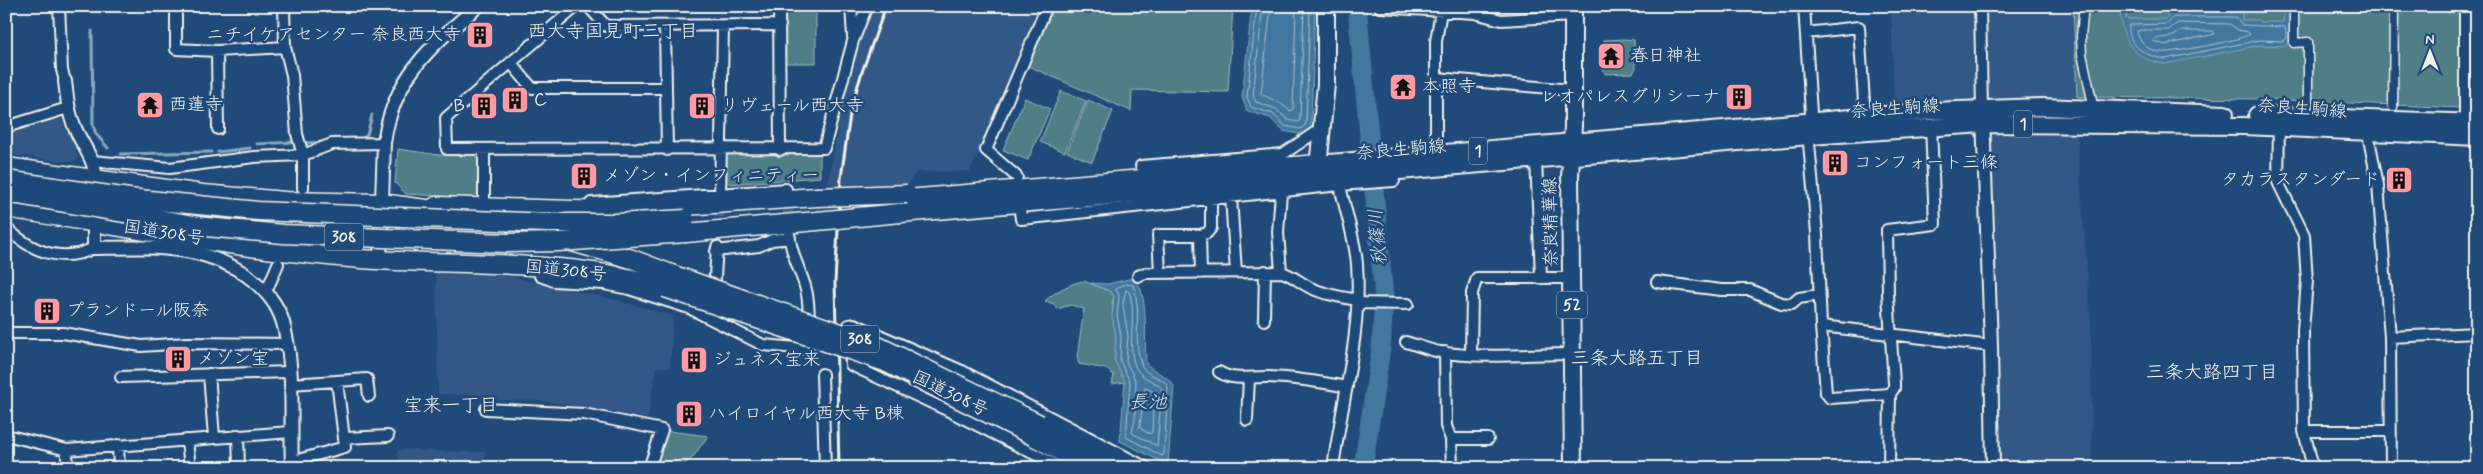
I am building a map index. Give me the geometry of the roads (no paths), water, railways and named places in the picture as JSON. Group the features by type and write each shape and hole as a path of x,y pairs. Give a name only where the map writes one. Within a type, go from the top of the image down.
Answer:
{"highway":[{"name":"国道308号","path":"6,167 203,194 285,201 381,203 476,216 632,259 668,281 878,346 1037,430 1123,468"},
{"path":"381,203 503,209 610,211 817,208 904,202 1013,184 1317,171"},
{"name":"国道308号","path":"6,193 197,226 283,234 506,243 559,242 686,231 817,208 1317,171"},
{"name":"国道308号","path":"6,180 193,205 288,212 547,223 617,223 686,231"},
{"name":"308","path":"58,188 258,221 489,235 572,247 632,259"},
{"name":"国道308号","path":"6,208 93,223 294,252 380,252 583,272 642,280 668,281"},
{"path":"380,252 503,251 571,253 686,231"},
{"name":"国道308号","path":"1037,430 1092,468"}],"main road":[{"path":"1317,171 1326,84 1326,6"},
{"name":"奈良精華線","path":"1573,468 1571,149 1574,11"},
{"name":"奈良生駒線","path":"1389,170 1436,155 1571,149 1811,129 1931,126 1983,116 2042,108 2471,122"},
{"name":"奈良生駒線","path":"1811,129 1865,117 1983,116 2279,127 2368,134 2477,137"},
{"name":"奈良生駒線","path":"1317,171 1340,174 1536,159 1571,149"}],"street":[{"path":"59,6 62,70 68,108 75,128 92,161 96,179 93,223 94,248"},
{"path":"176,6 176,49 217,51 285,46"},
{"path":"284,6 285,46 292,75 297,134 303,155 303,188"},
{"path":"380,252 384,142 390,114 408,75 436,42 478,6"},
{"path":"588,6 606,26 780,25"},
{"path":"779,6 780,150"},
{"path":"851,6 853,41"},
{"path":"570,8 511,63 446,118 446,149 780,150 824,148 853,41 868,6"},
{"path":"1013,184 986,150 1047,6"},
{"path":"1804,6 1826,393 1830,398 1890,394"},
{"path":"1980,6 1993,468"},
{"path":"2084,6 2081,36 2082,54 2092,100"},
{"path":"2294,6 2294,43 2308,42 2308,104"},
{"path":"2393,108 2394,6"},
{"path":"2465,6 2471,122"},
{"path":"1380,7 1441,12 1476,10 1501,20 1574,11"},
{"path":"1436,155 1436,42 1441,12"},
{"path":"665,26 667,150"},
{"path":"720,196 723,26"},
{"path":"1806,33 1859,27 1865,117"},
{"path":"217,51 218,128"},
{"path":"511,63 532,88 665,88"},
{"path":"1437,78 1572,90"},
{"path":"6,127 68,108"},
{"path":"1889,468 1890,394 1894,388 1890,334 1887,230 1935,224 1931,126"},
{"path":"2279,127 2278,182 2304,235 2307,280 2303,330 2304,431 2313,468"},
{"path":"1141,166 1282,154 1322,128"},
{"path":"2368,134 2378,185 2390,337 2390,468"},
{"path":"92,161 170,168 254,157 303,155 332,144 384,142"},
{"path":"484,149 484,208"},
{"path":"1536,159 1540,276"},
{"path":"1020,212 1021,219 1142,204 1281,193 1340,174 1357,262 1358,302 1347,388 1333,468"},
{"path":"503,209 720,196 786,189 786,192"},
{"path":"1281,193 1278,232 1281,272"},
{"path":"1231,197 1236,272"},
{"path":"1160,273 1158,236 1200,235 1207,233 1211,228 1211,199"},
{"path":"6,228 30,248 44,253 83,254 94,248 142,248 210,255 237,268 266,292 275,303 288,344 291,465 344,447 345,438 337,381"},
{"path":"1200,235 1200,273"},
{"path":"539,268 540,276 554,281 604,284 629,289 689,308 712,320 763,344 808,349 809,312 806,288 790,250 789,236 716,249 712,320"},
{"path":"266,292 278,264"},
{"path":"1264,320 1265,271"},
{"path":"1138,276 1145,273 1281,272 1294,276 1310,288 1331,296 1358,302 1406,304"},
{"path":"1471,354 1472,293 1477,278 1540,276 1572,278"},
{"path":"1657,282 1720,290 1750,290 1781,303 1792,304 1799,298 1819,295"},
{"path":"1062,468 953,413 850,365 849,325 854,324 884,336 962,371 1147,468"},
{"path":"1821,326 1991,346"},
{"path":"6,333 63,333 141,346 288,344"},
{"path":"2390,337 2477,334"},
{"path":"1406,342 1445,352 1471,354 1572,354"},
{"path":"1445,352 1446,426 1451,439 1452,468"},
{"path":"1219,372 1229,378 1285,379 1347,388"},
{"path":"209,374 214,437"},
{"path":"121,377 209,374 337,381 367,378 369,396"},
{"path":"822,374 825,468"},
{"path":"1247,420 1249,378"},
{"path":"486,409 584,414 662,430 648,468"},
{"path":"2304,431 2390,431"},
{"path":"6,435 66,450 290,432"},
{"path":"238,435 239,468"},
{"path":"345,438 388,436"},
{"path":"1451,439 1488,439"},
{"path":"187,440 190,468"},
{"path":"118,445 119,468"},
{"path":"66,450 67,468"}],"water":[{"path":"1252,6 1315,6 1311,126 1305,135 1283,131 1270,118 1247,111 1242,97"},
{"path":"2120,6 2126,6 2126,19 2167,19 2167,12 2242,12 2242,20 2283,22 2284,6 2292,6 2292,39 2286,46 2261,45 2165,64 2154,62 2144,58 2130,46 2122,28"},
{"name":"長池","path":"1133,278 1142,293 1144,304 1146,363 1168,379 1174,386 1168,465 1120,441 1125,382 1115,361 1116,336 1112,316 1114,296 1111,292 1091,283 1108,284"}],"waterway":[{"name":"秋篠川","path":"1357,6 1384,297 1381,348 1363,468"},
{"path":"92,31 93,125 96,134 108,148"},
{"path":"360,141 367,135 372,115"},
{"path":"257,144 295,142"},
{"path":"303,143 326,142"},
{"path":"218,152 250,148"},
{"path":"121,154 211,152"}],"tunnel":[{"path":"787,195 789,228"},
{"path":"717,247 720,201"}],"railway":[{"path":"839,468 835,282 841,178 851,108 886,6"}],"place":[{"name":"ニチイケアセンター 奈良西大寺","path":"480,35"},
{"name":"春日神社","path":"1611,56"},
{"name":"本照寺","path":"1403,87"},
{"name":"レオパレスグリシーナ","path":"1739,97"},
{"name":"C","path":"515,100"},
{"name":"西蓮寺","path":"150,105"},
{"name":"B","path":"484,106"},
{"name":"リヴェール西大寺","path":"702,106"},
{"name":"コンフォート三條","path":"1835,163"},
{"name":"メゾン・インフィニティー","path":"584,176"},
{"name":"タカラスタンダード","path":"2399,180"},
{"name":"プランドール阪奈","path":"47,311"},
{"name":"メゾン宝","path":"178,359"},
{"name":"ジュネス宝来","path":"694,360"},
{"name":"ハイロイヤル西大寺 B棟","path":"689,414"}],"district":[{"name":"西大寺国見町三丁目","path":"613,31"},
{"name":"三条大路五丁目","path":"1637,358"},
{"name":"三条大路四丁目","path":"2212,372"},
{"name":"宝来一丁目","path":"451,405"}]}
